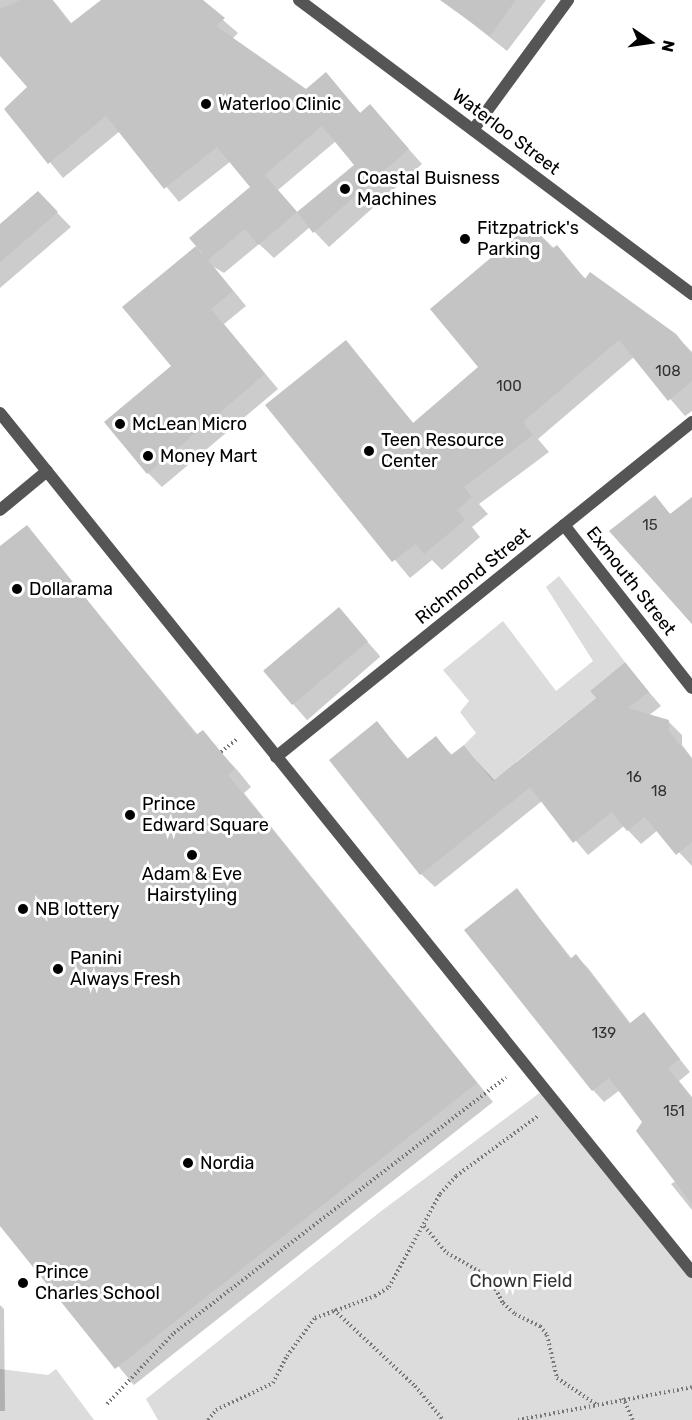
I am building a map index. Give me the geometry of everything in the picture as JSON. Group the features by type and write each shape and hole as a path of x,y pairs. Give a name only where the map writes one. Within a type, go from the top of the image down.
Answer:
{"street":[{"name":"Waterloo Street","path":"299,0 692,294"},
{"path":"472,130 568,0"},
{"path":"0,413 692,1272"},
{"name":"Richmond Street","path":"276,757 692,422"},
{"path":"0,510 47,471"},
{"name":"Exmouth Street","path":"564,525 692,688"}],"path":[{"path":"107,1404 174,1333 524,1064"},
{"path":"208,1420 216,1410 273,1383 286,1356 315,1318 375,1296 389,1287 440,1194 456,1176 556,1103"},
{"path":"424,1226 447,1253 489,1277 503,1303 515,1314 540,1326 547,1335 557,1378 597,1405"},
{"path":"334,1310 415,1386 443,1420"},
{"path":"518,1420 623,1398 692,1387"},
{"path":"623,1398 633,1420"}],"green space":[{"path":"559,576 625,662 590,691 596,698 516,762 533,784 510,803 497,787 430,800 478,762 464,745 476,733 460,712 469,701 443,670 503,621 556,691 593,661 546,587"},
{"name":"Chown Field","path":"545,1089 692,1272 692,1420 158,1420 146,1399 380,1212"},
{"path":"0,1369 48,1375 56,1369 94,1420 0,1420"}],"building":[{"path":"20,0 52,0 70,24 101,0 203,0 225,18 216,26 306,89 326,72 360,113 370,104 409,149 313,233 297,212 258,245 245,229 208,260 189,238 250,187 217,147 164,189 106,116 48,164 4,109 27,87 0,56 0,9","holes":["322,126 354,165 297,212 265,175 260,179"]},
{"path":"440,0 516,0 490,36"},
{"path":"38,191 58,212 0,262 0,224"},
{"path":"531,224 552,249 557,245 585,279 590,272 676,334 692,354 692,381 668,401 619,340 523,422 533,435 464,487 472,497 457,510 465,520 424,554 416,544 392,562 265,405 346,340 413,423 478,367 430,309"},
{"path":"196,246 233,291 211,309 265,374 147,474 104,422 171,366 122,307"},
{"path":"655,495 670,514 692,497 692,624 609,531"},
{"path":"27,525 196,735 203,730 235,769 228,775 477,1083 115,1369 0,1226 0,546"},
{"path":"339,607 368,641 292,705 263,671"},
{"path":"625,662 649,692 628,708 669,720 669,731 692,759 692,842 676,855 645,817 627,831 612,812 573,843 530,787 420,875 329,760 377,721 407,759 436,736 451,755 464,745 493,781 596,698 590,691"},
{"path":"517,888 570,959 576,954 629,1024 644,1012 680,1059 668,1068 692,1098 692,1204 636,1131 642,1122 609,1078 592,1091 464,930"}],"place":[{"name":"Waterloo Clinic","path":"206,104"},
{"name":"Coastal Buisness Machines","path":"345,189"},
{"name":"Fitzpatrick's Parking","path":"465,239"},
{"name":"McLean Micro","path":"120,424"},
{"name":"Teen Resource Center","path":"369,451"},
{"name":"Money Mart","path":"148,456"},
{"name":"Dollarama","path":"17,589"},
{"name":"Prince Edward Square","path":"130,815"},
{"name":"Adam & Eve Hairstyling","path":"192,855"},
{"name":"NB lottery","path":"23,909"},
{"name":"Panini Always Fresh","path":"58,969"},
{"name":"Nordia","path":"188,1163"},
{"name":"Prince Charles School","path":"23,1283"}]}
